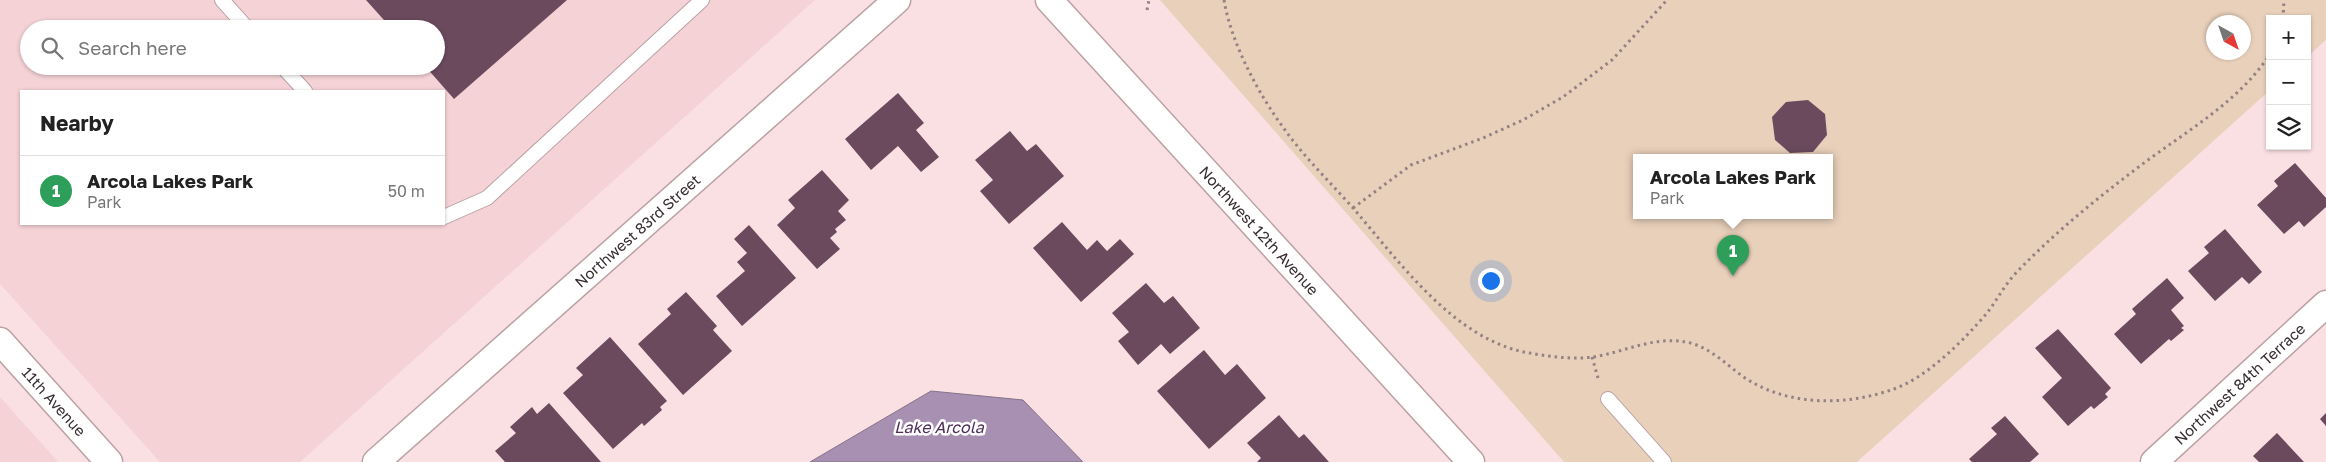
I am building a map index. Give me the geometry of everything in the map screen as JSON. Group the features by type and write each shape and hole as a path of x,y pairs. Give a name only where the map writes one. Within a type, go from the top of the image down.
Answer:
{"street":[{"name":"Northwest 83rd Street","path":"376,462 897,0"},
{"name":"Northwest 12th Avenue","path":"1049,0 1471,462"},
{"name":"Northwest 84th Terrace","path":"2154,462 2326,304"},
{"name":"11th Avenue","path":"0,341 109,462"}],"lane":[{"path":"222,0 240,20"},
{"path":"445,217 487,198 702,0"},
{"path":"290,75 304,90"},
{"path":"1608,399 1664,462"}],"path":[{"path":"1147,10 1150,0"},
{"path":"1224,0 1240,50 1275,116 1296,145 1417,282 1450,312 1479,332 1493,341 1519,351 1557,357 1592,357 1655,342 1676,340 1695,344 1712,353 1745,378 1759,385 1806,400 1824,402 1890,391 1908,383 1940,359 1971,330 2012,278 2050,239 2141,165 2235,95 2248,83 2266,59"},
{"path":"1353,208 1411,165 1483,138 1523,120 1563,97 1612,60 1667,0"},
{"path":"2282,15 2284,0"},
{"path":"1592,357 1599,380"}],"shaded area":[{"path":"0,0 815,0 300,462 160,462 0,284"},
{"path":"1160,0 2326,0 2326,40 2311,53 2311,15 2266,15 2266,94 1857,462 1564,462"},
{"path":"0,397 58,462 0,462"}],"water":[{"name":"Lake Arcola","path":"931,391 1023,400 1083,462 810,462"}],"building":[{"path":"366,0 567,0 454,99 433,75 445,75 445,20 384,20"},
{"path":"898,93 924,123 916,130 939,157 921,172 898,146 871,170 845,139"},
{"path":"1808,100 1825,114 1827,135 1813,152 1790,153 1775,140 1772,117 1786,102"},
{"path":"1010,131 1027,151 1036,144 1064,176 1009,224 980,191 993,180 975,160"},
{"path":"2295,163 2326,198 2326,207 2304,227 2299,221 2284,234 2257,205 2278,186 2274,181"},
{"path":"822,170 849,200 838,211 846,220 835,229 837,232 830,238 840,249 817,269 777,225 795,208 788,200"},
{"path":"1062,222 1087,250 1097,240 1107,251 1120,239 1134,254 1081,302 1033,248"},
{"path":"749,225 796,278 742,326 716,296 745,271 737,262 747,253 734,239"},
{"path":"2225,229 2262,272 2249,284 2242,277 2215,301 2188,271 2209,253 2204,247"},
{"path":"2167,278 2184,298 2171,310 2184,326 2181,328 2184,330 2171,341 2169,339 2141,364 2114,334 2136,314 2132,309"},
{"path":"1146,283 1164,303 1173,296 1200,328 1170,354 1161,344 1138,365 1118,341 1129,332 1112,313"},
{"path":"686,292 717,326 713,330 732,351 683,395 638,344 671,314 667,309"},
{"path":"2058,329 2111,388 2105,394 2108,397 2094,409 2091,406 2068,426 2042,397 2062,378 2035,348"},
{"path":"610,337 667,401 660,407 662,410 644,426 642,423 613,449 563,393 583,375 576,368"},
{"path":"1204,350 1225,375 1237,364 1266,398 1209,449 1157,391"},
{"path":"549,403 601,462 505,462 495,451 516,433 510,427 532,407 537,414"},
{"path":"2326,413 2326,426 2320,419"},
{"path":"1279,415 1299,438 1304,434 1329,462 1257,462 1261,458 1247,443"},
{"path":"2005,416 2039,454 2030,462 1972,462 1969,459 1997,434 1991,428"},
{"path":"2277,433 2304,462 2259,462 2253,456"}],"place":[{"name":"Arcola Lakes Park","path":"1733,276"}]}
